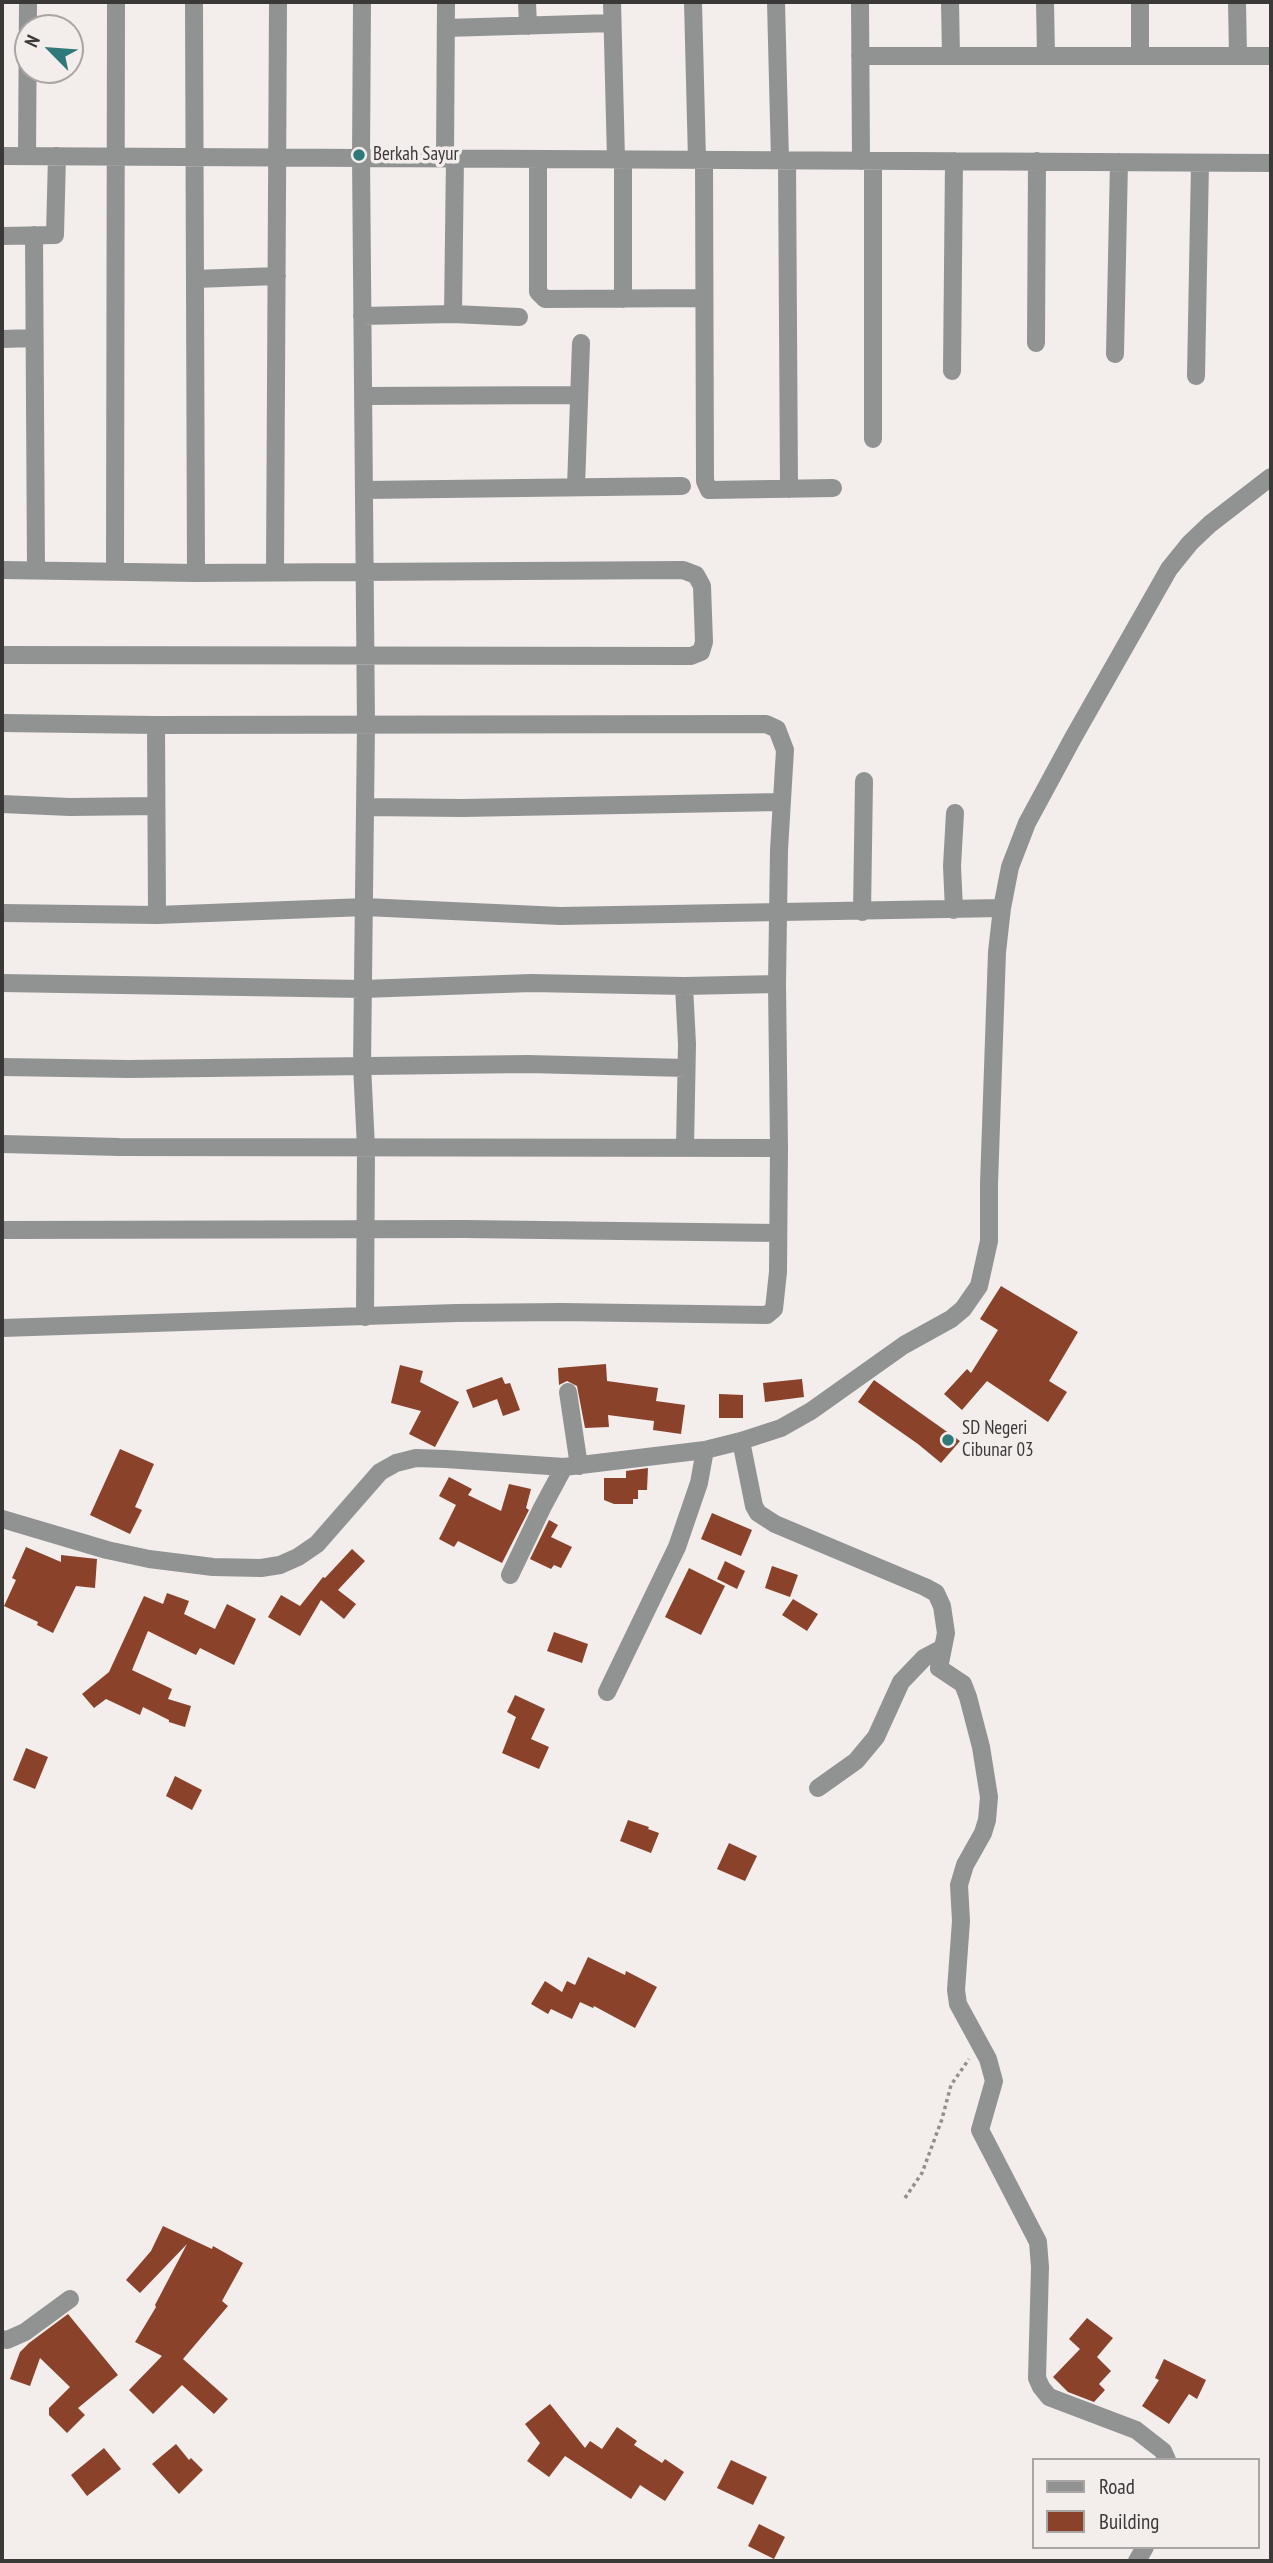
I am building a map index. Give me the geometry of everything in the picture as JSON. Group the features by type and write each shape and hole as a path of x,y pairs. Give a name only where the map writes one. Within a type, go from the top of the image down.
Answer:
{"street":[{"path":"27,156 28,2"},
{"path":"115,571 116,2"},
{"path":"194,2 196,573"},
{"path":"275,572 278,2"},
{"path":"362,2 366,654 362,1065 366,1148 365,1317"},
{"path":"446,2 453,314"},
{"path":"527,2 528,26"},
{"path":"612,2 623,299"},
{"path":"693,2 704,298 705,481 709,490 833,488"},
{"path":"776,2 784,160 789,489"},
{"path":"860,2 860,56 867,161 873,439"},
{"path":"950,2 951,56"},
{"path":"1045,2 1046,56"},
{"path":"1140,2 1140,56"},
{"path":"1237,2 1238,56"},
{"path":"446,29 612,23"},
{"path":"860,56 1271,56"},
{"path":"2,156 1271,163"},
{"path":"2,236 55,235 57,156"},
{"path":"538,159 538,292 545,299 704,298"},
{"path":"953,371 954,161"},
{"path":"1036,342 1037,162"},
{"path":"1115,354 1118,162"},
{"path":"1196,376 1200,163"},
{"path":"34,235 36,570"},
{"path":"195,279 277,276"},
{"path":"362,316 453,314 519,317"},
{"path":"2,339 34,338"},
{"path":"576,487 581,343"},
{"path":"364,396 578,395"},
{"path":"2,1520 149,1559 213,1566 261,1568 280,1565 317,1544 380,1472 396,1463 426,1458 572,1467 705,1450 741,1441 781,1428 832,1398 904,1345 951,1319 967,1303 978,1286 989,1241 998,952 1002,908 1010,867 1027,823 1159,585 1190,543 1271,477"},
{"path":"365,490 682,486"},
{"path":"2,570 196,573 683,570 696,575 702,586 704,642 701,652 691,656 2,655"},
{"path":"2,723 766,724 777,729 785,750 781,802 777,984 777,1296 774,1309 768,1314 562,1312 2,1328"},
{"path":"156,725 157,915"},
{"path":"862,912 864,781"},
{"path":"365,807 537,808 781,802"},
{"path":"2,804 70,807 156,806"},
{"path":"954,909 952,866 955,813"},
{"path":"2,913 157,915 365,907 560,916 1002,908"},
{"path":"2,983 363,989 531,983 684,986 777,984"},
{"path":"684,986 687,1068 685,1147"},
{"path":"2,1067 129,1069 528,1064 687,1068"},
{"path":"2,1144 366,1148 779,1148"},
{"path":"2,1230 366,1229 777,1233"},
{"path":"510,1575 542,1508 572,1467 568,1392"},
{"path":"741,1441 754,1506 758,1513 775,1524 925,1587 936,1594 942,1606 946,1633 939,1668 963,1684 981,1747 989,1797 984,1833 965,1866 959,1885 961,1921 956,1990 958,2004 979,2048 988,2059 994,2081 980,2130 1038,2242 1041,2267 1036,2367 1041,2387 1049,2397 1136,2430 1163,2451 1166,2458"},
{"path":"607,1692 677,1547 699,1483 705,1450"},
{"path":"818,1787 856,1761 876,1737 901,1682 924,1658 942,1648"},
{"path":"2,2339 7,2340 25,2332 70,2299"}],"path":[{"path":"905,2198 922,2173 951,2085 964,2064 979,2048"}],"building":[{"path":"1001,1286 1078,1332 1049,1381 1067,1392 1048,1422 987,1381 962,1410 944,1394 967,1369 971,1373 998,1330 980,1319"},
{"path":"606,1364 607,1381 658,1388 656,1401 685,1405 681,1434 653,1430 654,1421 608,1415 609,1427 585,1428 577,1386 567,1381 559,1385 558,1368"},
{"path":"400,1365 423,1371 420,1382 459,1402 435,1447 409,1434 421,1411 391,1403"},
{"path":"502,1377 505,1384 510,1383 520,1410 503,1416 497,1399 473,1408 466,1390"},
{"path":"802,1379 804,1397 765,1402 763,1383"},
{"path":"874,1380 960,1441 941,1463 858,1402"},
{"path":"719,1394 743,1395 743,1418 719,1418"},
{"path":"120,1449 154,1464 135,1507 142,1510 130,1534 90,1515"},
{"path":"648,1468 647,1490 638,1490 638,1499 633,1499 633,1504 614,1504 604,1500 604,1478 626,1478 626,1471"},
{"path":"449,1477 472,1489 468,1495 501,1511 509,1484 531,1489 526,1508 529,1510 502,1563 458,1541 454,1547 439,1539 456,1505 439,1496"},
{"path":"712,1513 752,1530 741,1556 701,1539"},
{"path":"549,1520 558,1525 551,1537 572,1547 561,1568 554,1565 551,1569 530,1559"},
{"path":"26,1547 61,1562 61,1555 97,1559 95,1588 76,1586 53,1633 37,1625 38,1622 4,1606 16,1580 12,1578"},
{"path":"352,1549 365,1561 338,1590 356,1604 344,1619 321,1600 300,1636 268,1617 281,1595 300,1606 323,1577 325,1578"},
{"path":"725,1561 745,1571 737,1589 717,1579"},
{"path":"772,1566 798,1575 790,1597 765,1588"},
{"path":"689,1568 725,1586 701,1635 665,1617"},
{"path":"167,1593 189,1601 184,1614 215,1629 227,1604 256,1619 234,1665 200,1648 196,1655 148,1631 132,1670 172,1689 168,1699 191,1706 185,1727 169,1722 143,1707 140,1715 106,1699 94,1708 82,1694 109,1672 144,1596 163,1604"},
{"path":"793,1599 818,1614 807,1631 782,1615"},
{"path":"554,1632 588,1644 582,1663 547,1651"},
{"path":"515,1695 545,1709 531,1739 549,1747 539,1769 502,1753 516,1717 507,1712"},
{"path":"26,1748 48,1757 35,1789 13,1780"},
{"path":"175,1776 202,1790 192,1810 166,1796"},
{"path":"628,1820 659,1833 651,1853 620,1841"},
{"path":"729,1843 757,1856 745,1881 717,1869"},
{"path":"588,1957 625,1975 626,1971 657,1987 635,2028 594,2006 593,2008 580,2002 572,2019 551,2009 548,2014 531,2004 545,1981 562,1992 567,1981 575,1985"},
{"path":"163,2226 212,2249 213,2246 243,2263 222,2301 228,2306 183,2359 228,2399 214,2414 182,2385 153,2414 129,2390 162,2356 135,2342 156,2307 187,2244 140,2293 126,2280 151,2251"},
{"path":"68,2314 118,2375 78,2408 85,2415 67,2433 49,2415 49,2408 70,2387 40,2358 30,2386 10,2379 20,2352"},
{"path":"1087,2318 1113,2338 1097,2357 1111,2371 1099,2384 1105,2390 1094,2402 1068,2392 1053,2377 1080,2349 1069,2339"},
{"path":"1164,2359 1206,2380 1197,2399 1189,2394 1169,2424 1142,2406 1159,2380 1155,2378"},
{"path":"550,2404 585,2448 590,2441 602,2449 617,2427 637,2441 634,2445 662,2463 665,2459 684,2472 665,2501 640,2485 631,2499 565,2456 549,2477 527,2461 540,2443 525,2424"},
{"path":"176,2444 189,2460 191,2458 203,2470 179,2494 152,2464"},
{"path":"104,2448 121,2469 87,2496 71,2475"},
{"path":"731,2460 767,2477 753,2505 717,2488"},
{"path":"759,2524 785,2537 774,2559 748,2546"}],"place":[{"name":"Berkah Sayur","path":"359,155"},
{"name":"SD Negeri Cibunar 03","path":"948,1440"}]}
